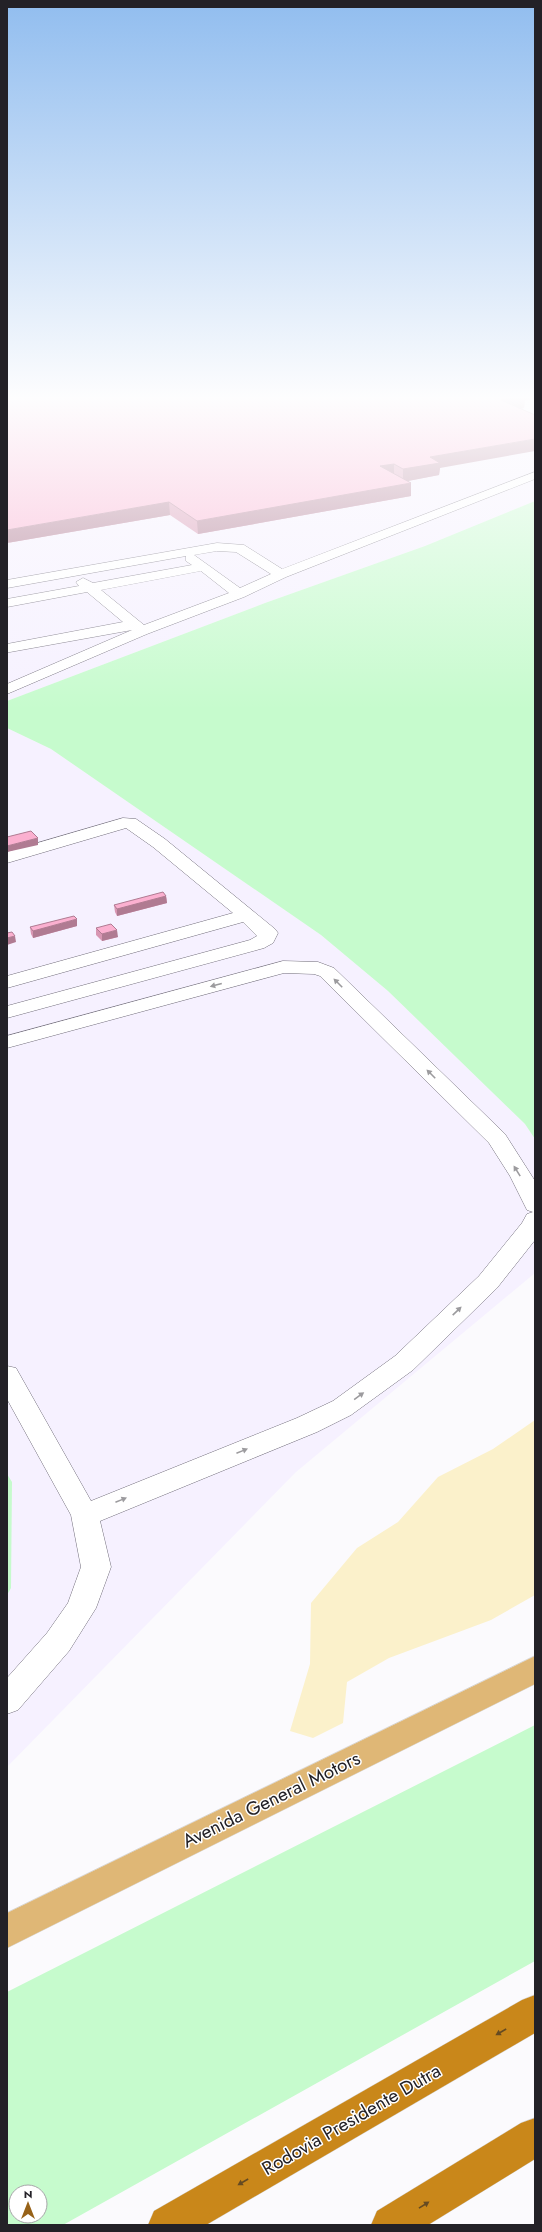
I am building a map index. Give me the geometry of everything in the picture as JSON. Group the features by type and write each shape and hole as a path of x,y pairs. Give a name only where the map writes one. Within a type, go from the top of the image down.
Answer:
{"highway":[{"name":"Rodovia Presidente Dutra","path":"168,2225 535,2013"},
{"path":"391,2225 535,2137"}],"main road":[{"name":"Avenida General Motors","path":"7,1931 535,1668"}],"lane":[{"path":"7,689 139,628 238,594 280,574 470,501"},
{"path":"7,584 217,547 239,548 280,574"},
{"path":"183,553 238,594"},
{"path":"7,603 203,567"},
{"path":"72,573 139,628"},
{"path":"8,646 139,628"},
{"path":"8,646 22,661"},
{"path":"7,858 123,823 130,823 159,843 268,933 266,939 257,944 7,1012"},
{"path":"7,982 248,915"},
{"path":"7,1042 283,967 318,968 327,972 497,1139 521,1176 535,1205"},
{"path":"85,1515 307,1425 342,1408 404,1363 488,1282 534,1225 535,1219"},
{"path":"7,1375 85,1515 96,1567 80,1608 58,1642 7,1700"}],"shaded area":[{"path":"7,501 535,501 425,546 265,603 7,701"},
{"path":"7,728 51,749 321,935 388,991 525,1124 535,1139 535,1273 296,1472 7,1767"}],"green space":[{"path":"535,501 535,1139 525,1124 388,991 321,935 51,749 7,728 7,701 265,603 425,546"},
{"path":"7,1474 12,1482 11,1588 7,1595"},
{"path":"535,1725 535,1961 63,2225 7,2225 7,1992"}],"sand":[{"path":"535,1420 535,1595 491,1620 389,1658 347,1682 343,1723 313,1738 290,1731 310,1664 311,1603 357,1548 398,1522 438,1477 493,1449"}],"building":[{"path":"7,501 309,501 197,521 169,502 7,530"},
{"path":"31,831 38,838 7,846 7,837"},
{"path":"163,892 166,896 117,909 114,905"},
{"path":"74,916 77,919 33,931 30,927"},
{"path":"111,924 117,930 102,934 96,928"},
{"path":"12,932 15,936 7,938 7,933"}]}
